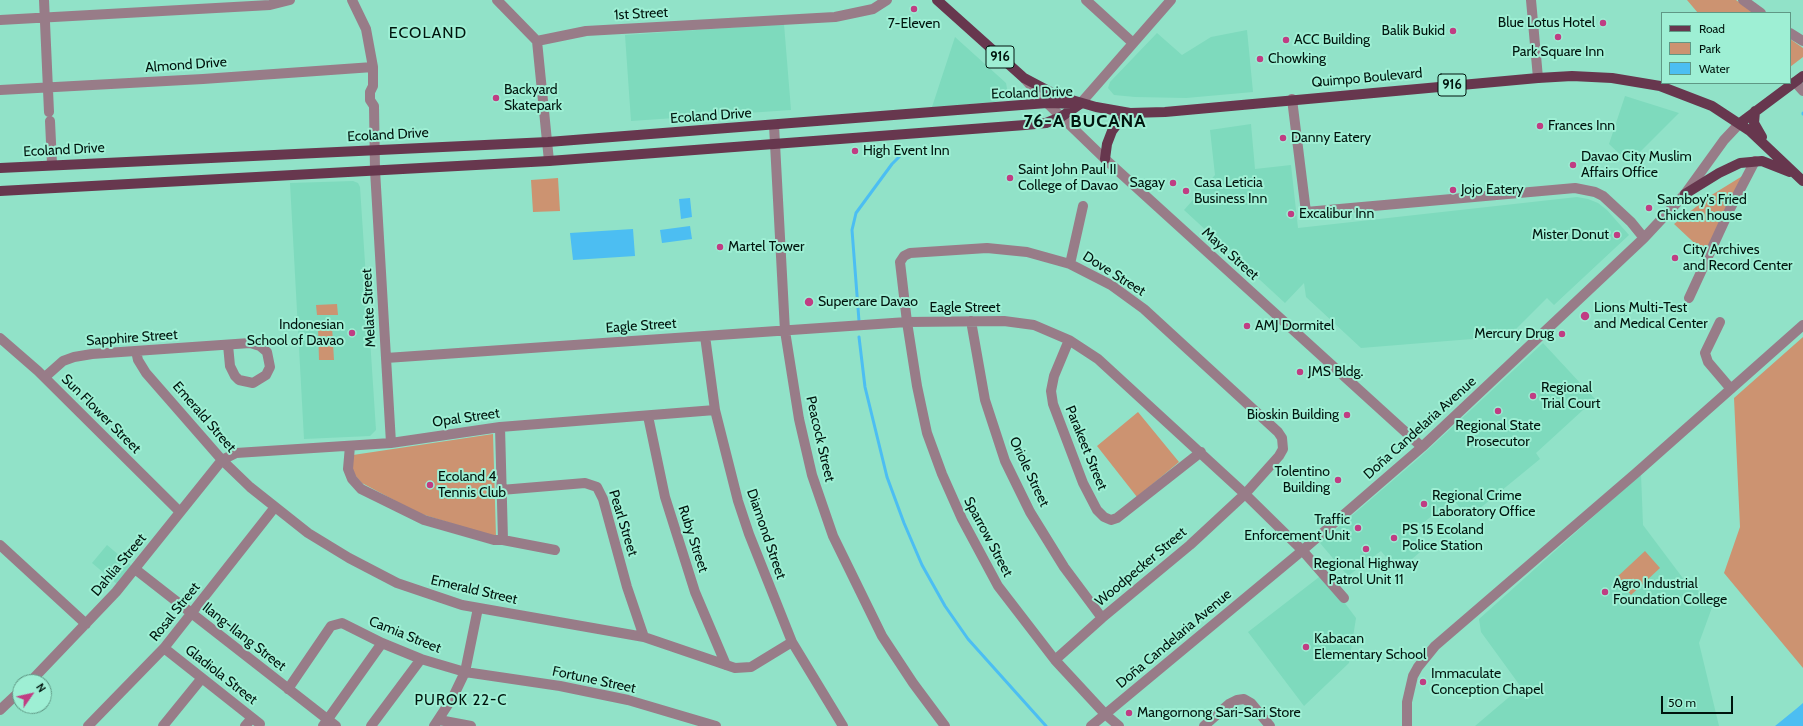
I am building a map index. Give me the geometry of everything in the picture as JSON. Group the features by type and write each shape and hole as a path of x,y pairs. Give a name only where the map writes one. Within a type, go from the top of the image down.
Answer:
{"main road":[{"name":"Quimpo Boulevard","path":"937,0 1024,78 1053,94 1080,104 1130,113 1165,112 1292,99 1538,78 1592,76 1651,83 1699,100 1740,123 1772,150 1800,178"},
{"path":"1740,123 1799,79"},
{"name":"Ecoland Drive","path":"0,168 52,164 548,142 1047,104 1080,104"},
{"name":"Ecoland Drive","path":"0,191 549,161 1025,125 1046,123 1061,118 1080,104"},
{"path":"1755,111 1754,120 1756,127 1772,150"},
{"path":"1106,160 1107,144 1112,131 1118,123 1130,113"},
{"path":"1685,194 1730,167 1755,161 1776,165 1800,178"}],"street":[{"path":"44,0 52,164"},
{"path":"0,20 45,19 270,5 290,0"},
{"name":"Melate Street","path":"352,0 366,29 373,67 373,86 370,92 370,100 374,106 375,170 391,443"},
{"name":"1st Street","path":"537,41 586,31 835,17 873,9 887,0"},
{"path":"1086,0 1133,43"},
{"path":"1080,104 1172,0"},
{"path":"1531,0 1538,78"},
{"path":"1744,0 1761,12"},
{"path":"501,1 537,41 549,161"},
{"path":"1791,34 1803,41"},
{"name":"Almond Drive","path":"0,90 203,79 373,67"},
{"name":"Maya Street","path":"1024,78 1047,104 1106,160 1422,447"},
{"path":"1799,79 1803,91"},
{"path":"1292,99 1306,212 1575,188 1595,192 1603,196 1626,217 1644,238"},
{"name":"Doña Candelaria Avenue","path":"1091,726 1302,550 1422,447 1644,238 1685,194 1724,140 1740,123"},
{"name":"Peacock Street","path":"774,125 785,331 799,419 812,475 833,536 882,636 912,683 945,726"},
{"path":"1689,298 1726,217 1755,161"},
{"path":"1070,264 1084,206"},
{"name":"Dove Street","path":"907,322 900,262 904,256 910,252 986,248 1027,252 1070,264 1111,285 1144,309 1278,432 1282,438 1283,449 1245,494"},
{"name":"Oriole Street","path":"971,321 985,400 1005,461 1030,512 1060,561 1102,618"},
{"name":"Eagle Street","path":"386,358 907,322 1004,321 1034,325 1069,340 1098,359 1245,494 1302,550 1344,598"},
{"name":"Sparrow Street","path":"907,322 917,386 927,433 942,474 962,519 998,586 1055,660 1119,726"},
{"path":"1720,322 1705,353 1708,362 1731,389"},
{"path":"1407,726 1407,702 1413,676 1418,667 1435,646 1636,473 1803,325"},
{"name":"Diamond Street","path":"705,336 715,410 738,501 775,602 792,642 843,726"},
{"name":"Sun Flower Street","path":"0,338 45,377 180,512"},
{"name":"Parakeet Street","path":"1069,340 1054,376 1051,391 1053,404 1082,483 1097,510 1104,517 1111,520 1117,518 1201,452"},
{"name":"Sapphire Street","path":"45,377 63,361 74,357 136,351 228,345 256,344 264,349 270,362 266,375 253,383 239,380 235,376 230,366 228,345"},
{"name":"Emerald Street","path":"136,351 138,360 146,373 222,460 274,507 308,533 373,571 420,592 478,608 644,637 726,666 743,669 751,667 792,642"},
{"name":"Opal Street","path":"222,460 244,451 391,443 500,427 715,410"},
{"name":"Ruby Street","path":"648,416 665,497 695,592 726,666"},
{"path":"500,427 503,540"},
{"path":"350,446 348,469 352,479 361,489 424,520 494,540 503,540 555,550"},
{"name":"Dahlia Street","path":"38,674 86,624 135,569 222,460"},
{"name":"Pearl Street","path":"501,490 585,483 597,487 603,499 627,587 644,637"},
{"name":"Woodpecker Street","path":"1055,660 1102,618 1190,545 1245,494"},
{"name":"Rosal Street","path":"88,726 164,648 274,507"},
{"path":"0,546 86,624"},
{"name":"Ilang-Ilang Street","path":"135,569 288,689 325,723 336,726"},
{"path":"471,726 436,723 453,697 465,672 478,608"},
{"name":"Camia Street","path":"288,689 331,626 336,624 346,625 382,644 421,659 465,672"},
{"path":"325,723 382,644"},
{"name":"Gladiola Street","path":"164,648 256,721 244,726"},
{"path":"371,726 421,659"},
{"name":"Fortune Street","path":"465,672 560,686 628,700 716,726"},
{"path":"163,726 202,678"},
{"path":"0,710 12,699"},
{"path":"1204,726 1229,704 1237,700 1244,699 1251,703 1270,726"}],"shaded area":[{"path":"784,24 791,110 631,121 625,35"},
{"path":"1247,30 1253,92 1186,98 1135,97 1114,95 1108,88 1110,82 1157,33 1182,55 1211,37"},
{"path":"955,37 1006,83 1008,94 1005,98 994,102 932,107"},
{"path":"1625,96 1679,113 1629,163 1609,144"},
{"path":"1251,124 1255,169 1291,165 1298,228 1577,197 1598,203 1607,210 1629,235 1554,305 1547,298 1509,336 1361,348 1306,297 1304,283 1285,303 1184,210 1215,175 1210,130"},
{"path":"353,181 358,183 360,187 376,430 370,436 304,439 290,183"},
{"path":"1543,343 1595,399 1536,453 1540,459 1468,518 1453,499 1413,531 1426,547 1398,571 1381,551 1348,576 1320,543 1419,458"},
{"name":"Agro Industrial Foundation College","path":"1641,474 1643,525 1685,581 1714,602 1699,643 1719,726 1475,726 1521,687 1481,632 1479,619"},
{"path":"107,545 132,566 117,584 92,563"},
{"name":"Kabacan Elementary School","path":"1323,574 1356,618 1349,663 1304,706 1248,632"}],"green space":[{"path":"1687,0 1736,0 1753,12 1697,12"},
{"path":"1791,40 1803,48 1803,57 1791,66"},
{"path":"1744,175 1705,253 1674,224 1710,196"},
{"path":"558,178 560,211 533,212 531,180"},
{"path":"337,304 338,315 317,315 316,305"},
{"path":"332,326 334,360 319,360 318,327"},
{"path":"1803,337 1803,668 1724,573 1740,527 1734,398"},
{"path":"1138,412 1179,462 1137,497 1097,446"},
{"name":"Ecoland 4 Tennis Club","path":"493,434 496,537 418,513 362,483 353,473 353,455"},
{"path":"1645,551 1660,568 1631,595 1616,578"}],"water":[{"path":"690,198 692,217 681,219 679,199"},
{"path":"690,226 692,239 662,243 660,230"},
{"path":"633,229 635,256 573,260 570,233"},
{"path":"1803,703 1803,726 1775,726 1796,709"}],"waterway":[{"path":"859,321 852,230 856,213 892,164 907,149"},
{"path":"859,337 865,387 887,477 904,523 922,565 945,606 968,639 1046,726"}],"place":[{"name":"7-Eleven","path":"914,9"},
{"name":"Blue Lotus Hotel","path":"1603,23"},
{"name":"Balik Bukid","path":"1453,31"},
{"name":"Park Square Inn","path":"1558,37"},
{"name":"ACC Building","path":"1286,40"},
{"name":"Chowking","path":"1260,59"},
{"name":"Backyard Skatepark","path":"496,98"},
{"name":"Frances Inn","path":"1540,126"},
{"name":"Danny Eatery","path":"1283,138"},
{"name":"High Event Inn","path":"855,151"},
{"name":"Davao City Muslim Affairs Office","path":"1573,165"},
{"name":"Saint John Paul II College of Davao","path":"1010,178"},
{"name":"Sagay","path":"1173,183"},
{"name":"Jojo Eatery","path":"1453,190"},
{"name":"Casa Leticia Business Inn","path":"1186,191"},
{"name":"Samboy's Fried Chicken house","path":"1649,208"},
{"name":"Excalibur Inn","path":"1291,214"},
{"name":"Mister Donut","path":"1617,235"},
{"name":"Martel Tower","path":"720,247"},
{"name":"City Archives and Record Center","path":"1675,258"},
{"name":"Supercare Davao","path":"809,302"},
{"name":"Lions Multi-Test and Medical Center","path":"1585,316"},
{"name":"AMJ Dormitel","path":"1247,326"},
{"name":"Indonesian School of Davao","path":"352,333"},
{"name":"Mercury Drug","path":"1562,334"},
{"name":"JMS Bldg.","path":"1300,372"},
{"name":"Regional Trial Court","path":"1533,396"},
{"name":"Regional State Prosecutor","path":"1498,411"},
{"name":"Bioskin Building","path":"1347,415"},
{"name":"Tolentino Building","path":"1338,480"},
{"name":"Ecoland 4 Tennis Club","path":"430,485"},
{"name":"Regional Crime Laboratory Office","path":"1424,504"},
{"name":"Traffic Enforcement Unit","path":"1358,528"},
{"name":"PS 15 Ecoland Police Station","path":"1394,538"},
{"name":"Regional Highway Patrol Unit 11","path":"1366,549"},
{"name":"Agro Industrial Foundation College","path":"1605,592"},
{"name":"Kabacan Elementary School","path":"1306,647"},
{"name":"Immaculate Conception Chapel","path":"1423,682"},
{"name":"Mangornong Sari-Sari Store","path":"1129,713"}],"district":[{"name":"ECOLAND","path":"428,33"},
{"name":"76-A BUCANA","path":"1085,122"},
{"name":"PUROK 22-C","path":"461,701"}]}
